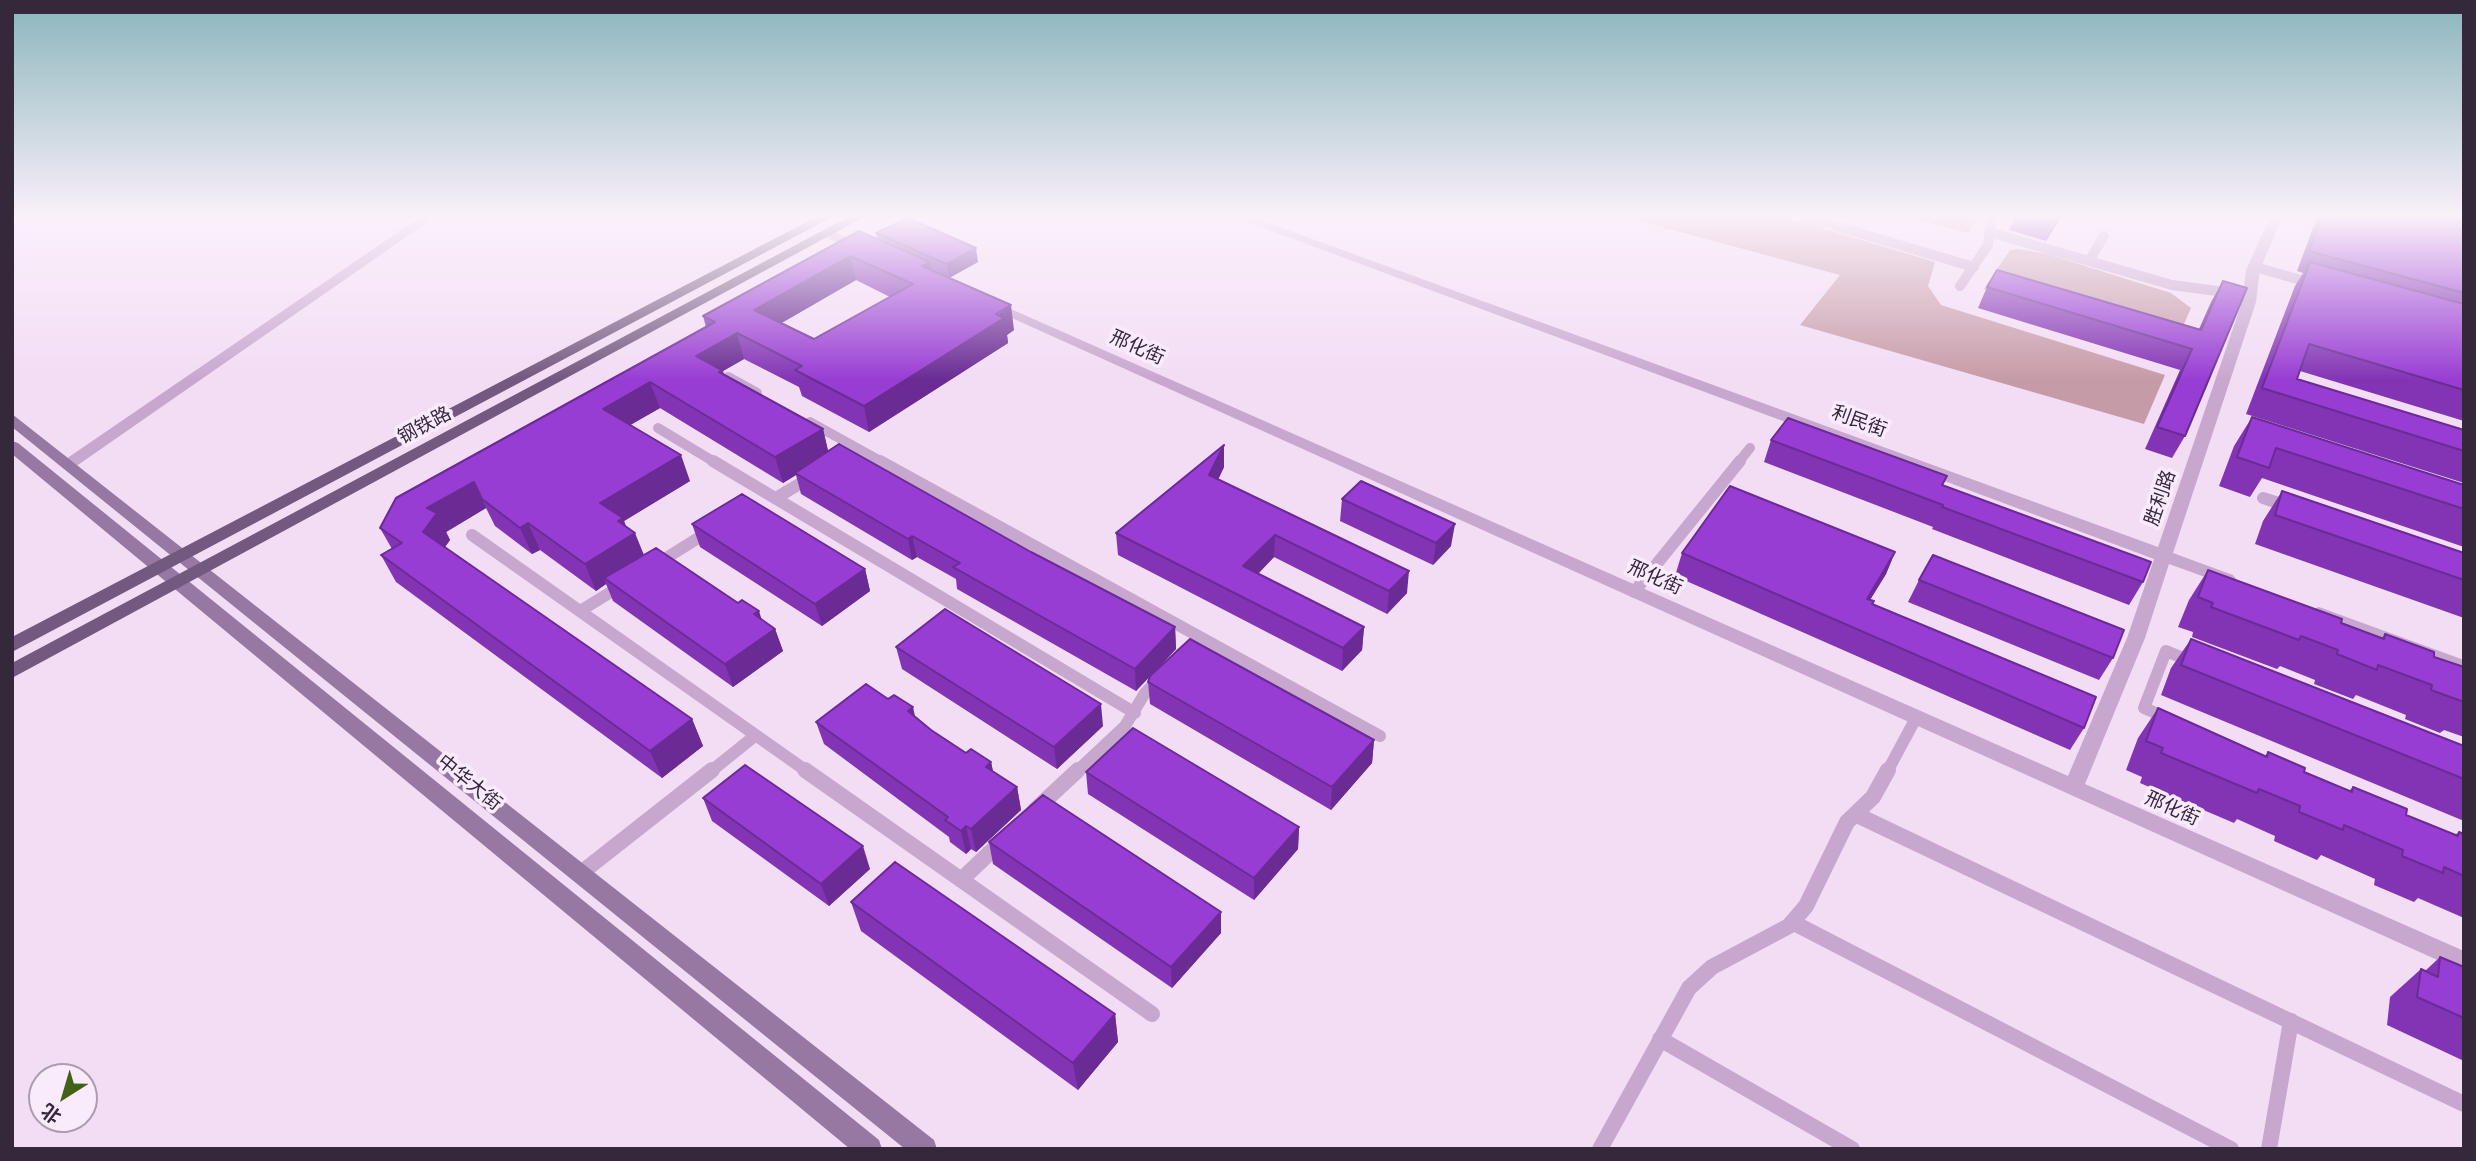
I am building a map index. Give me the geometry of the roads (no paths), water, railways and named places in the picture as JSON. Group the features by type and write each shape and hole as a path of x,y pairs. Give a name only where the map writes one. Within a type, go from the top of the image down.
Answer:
{"main road":[{"name":"钢铁路","path":"12,645 737,271"},
{"name":"钢铁路","path":"12,671 743,271"}],"street":[{"path":"69,464 350,271"},
{"name":"利民街","path":"1388,271 2242,584"},
{"name":"胜利路","path":"2073,788 2136,638 2250,293 2254,271"},
{"name":"邢化街","path":"979,301 2464,962"},
{"name":"中华大街","path":"12,419 925,1149"},
{"name":"中华大街","path":"12,446 870,1149"},
{"path":"2307,609 2464,667"}],"lane":[{"path":"1960,286 1971,271"},
{"path":"2124,271 2172,285 2250,293"},
{"path":"2270,271 2320,285"},
{"path":"728,377 775,403"},
{"path":"798,416 1198,643 1380,736"},
{"path":"658,428 1135,713"},
{"path":"846,455 857,448"},
{"path":"1634,592 1750,449"},
{"path":"757,501 822,470"},
{"path":"2263,498 2301,511"},
{"path":"580,611 721,523"},
{"path":"471,535 1152,1014"},
{"path":"2182,724 2144,708 2166,651 2205,666"},
{"path":"1028,817 1135,713 1145,693 1174,666"},
{"path":"1600,1149 1689,988 1712,967 1782,932 1806,906 1847,822 1873,797 1916,718"},
{"path":"581,873 756,735"},
{"path":"1857,814 2464,1104"},
{"path":"961,880 1009,835"},
{"path":"1792,922 2231,1149"},
{"path":"2269,1149 2291,1021"},
{"path":"1660,1039 1852,1149"}]}
